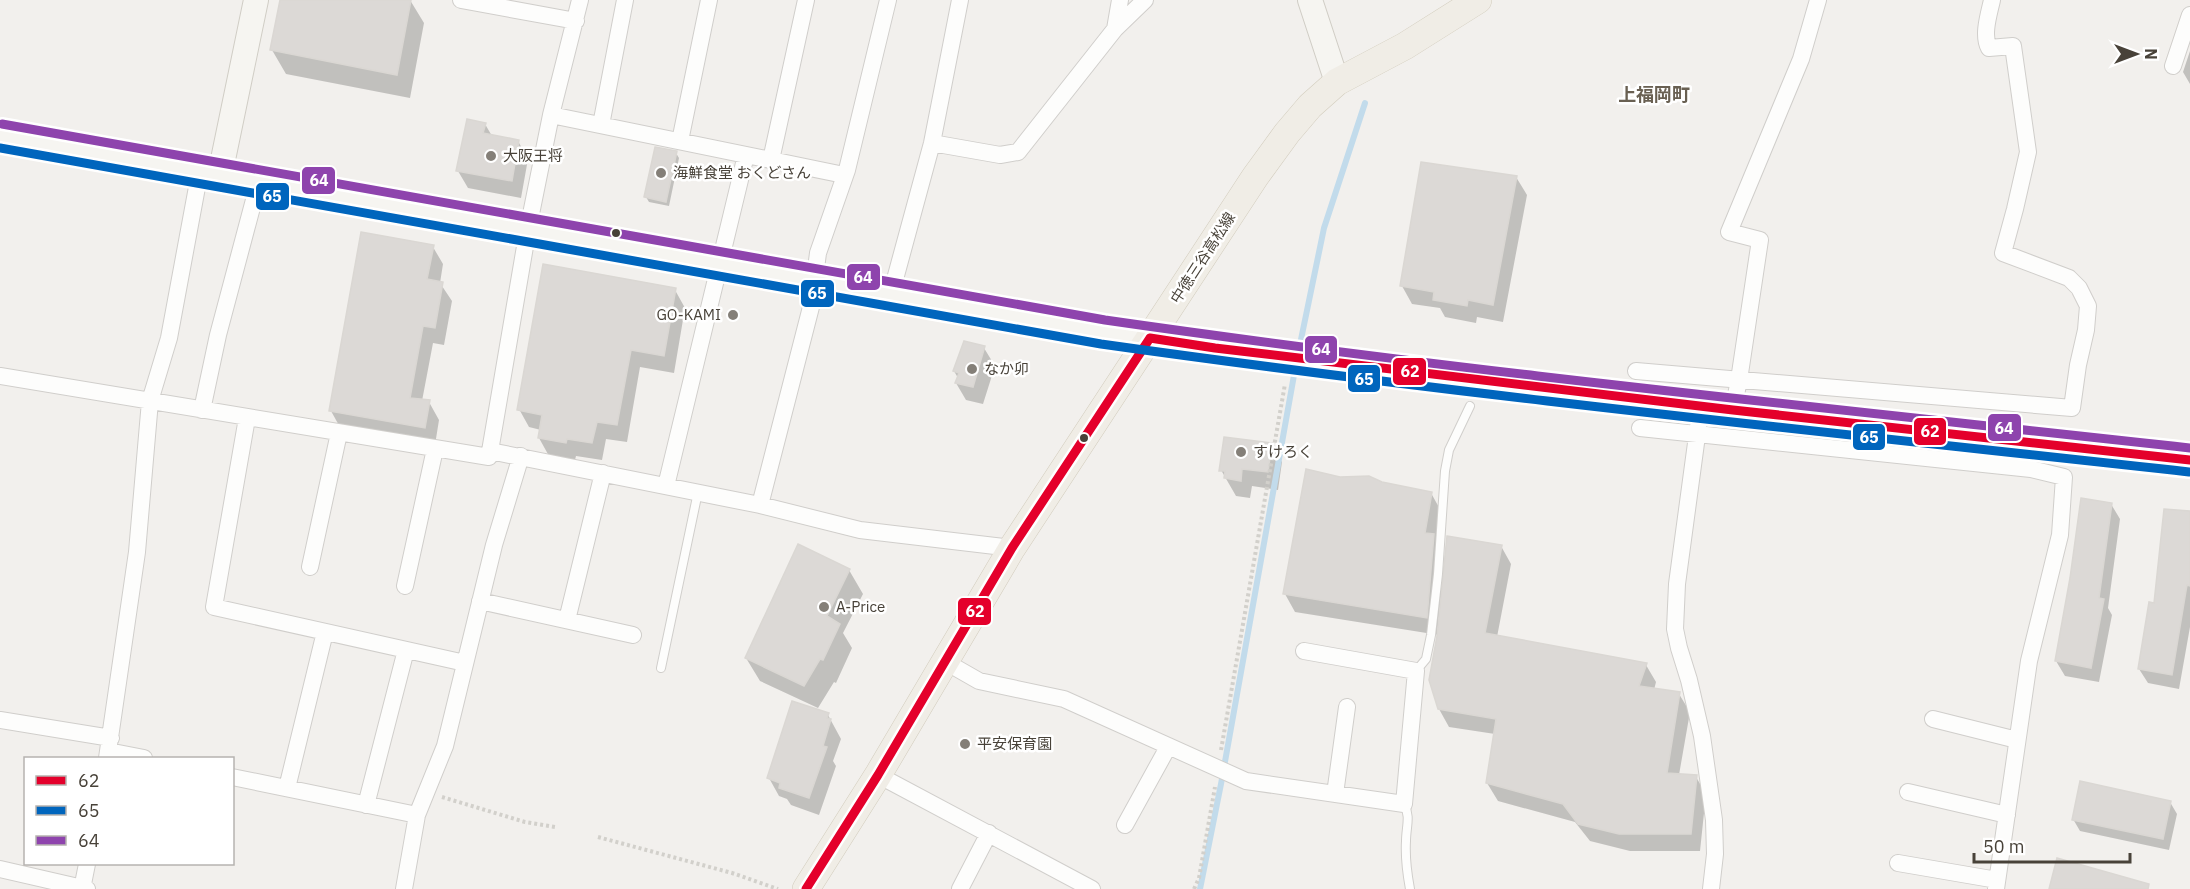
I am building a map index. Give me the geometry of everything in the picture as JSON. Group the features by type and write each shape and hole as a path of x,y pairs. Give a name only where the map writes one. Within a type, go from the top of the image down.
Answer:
{"main road":[{"name":"中徳三谷高松線","path":"806,889 878,775 1012,548 1255,177 1287,133 1310,106 1337,82 1405,46 1479,0"}],"street":[{"path":"109,749 137,552 150,401 169,338 256,0"},
{"path":"461,0 576,21"},
{"path":"0,376 489,457 528,229 551,115 580,0"},
{"path":"601,125 625,0"},
{"path":"680,141 709,0"},
{"path":"771,160 807,0"},
{"path":"760,505 810,307 819,253 844,175 888,0"},
{"path":"891,294 932,143 960,0"},
{"path":"1115,29 1120,0"},
{"path":"932,143 1000,155 1018,152 1115,29 1144,0"},
{"path":"1310,0 1337,82"},
{"path":"1733,410 1760,240 1729,232 1801,59 1818,0"},
{"path":"1636,371 2072,408 2088,306 2079,288 2069,278 2003,253 2028,152 2013,46 1995,49 1987,45 1987,27 1992,0"},
{"path":"2173,66 2190,15"},
{"path":"551,115 844,175"},
{"path":"0,136 891,294 1227,350 1781,416 2190,460"},
{"path":"666,486 746,155"},
{"path":"201,410 259,182"},
{"path":"1701,406 1677,584 1675,629 1702,736 1714,819 1715,854 1711,889"},
{"path":"247,418 214,607 465,663"},
{"path":"1640,428 2031,469 2064,477 2060,535 2035,632 1997,884 1898,863"},
{"path":"310,567 339,433"},
{"path":"405,586 435,449"},
{"path":"490,451 760,505 860,530 1012,548"},
{"path":"404,889 417,815 445,746 494,545 521,456"},
{"path":"567,620 603,473"},
{"path":"480,601 633,635"},
{"path":"287,788 325,632"},
{"path":"366,805 406,650"},
{"path":"944,662 979,681 1064,699 1246,781 1404,804 1416,671 1304,651"},
{"path":"1335,794 1347,707"},
{"path":"1933,719 2017,740"},
{"path":"0,720 137,757"},
{"path":"1125,825 1168,747"},
{"path":"878,775 989,833 1071,884 1092,889"},
{"path":"234,777 417,815"},
{"path":"1908,792 2007,815"},
{"path":"960,889 989,833"},
{"path":"0,869 84,889 87,865"}],"lane":[{"path":"1416,671 1426,659 1431,635 1439,564 1445,471 1449,450 1470,406"},
{"path":"661,668 698,492"},
{"path":"1404,804 1409,814 1406,866 1410,889"}],"path":[{"path":"1194,889 1222,772 1285,384"},
{"path":"427,793 525,822 555,827"},
{"path":"598,837 732,873 778,889"}],"building":[{"path":"280,0 411,0 397,75 270,50"},
{"path":"467,119 486,123 483,133 519,140 512,181 456,171"},
{"name":"海鮮食堂 おくどさん","path":"655,147 677,151 666,202 644,197"},
{"path":"1421,162 1517,176 1493,305 1468,300 1467,306 1433,300 1434,292 1400,286"},
{"path":"361,232 434,245 427,279 443,282 435,328 423,326 410,398 430,400 425,428 329,411"},
{"path":"543,264 676,288 664,356 631,350 617,425 597,422 592,443 567,439 566,443 538,438 542,415 517,410"},
{"path":"964,341 985,346 973,387 955,383 959,373 953,371"},
{"path":"1224,437 1272,443 1268,472 1242,469 1241,481 1224,478 1225,471 1219,471"},
{"path":"1306,469 1340,477 1369,476 1382,482 1432,492 1425,533 1434,534 1427,618 1283,594"},
{"path":"2081,498 2112,503 2099,598 2104,599 2091,668 2055,661"},
{"path":"2164,509 2190,511 2190,586 2187,585 2172,675 2138,669 2149,602 2154,603"},
{"path":"1447,536 1502,545 1485,633 1647,663 1639,686 1680,692 1667,773 1697,775 1691,834 1619,834 1578,824 1563,804 1486,783 1496,719 1438,709 1429,680 1437,636"},
{"path":"798,544 850,569 827,616 840,624 823,660 820,659 804,686 745,658"},
{"path":"792,701 829,713 827,718 831,719 823,746 827,747 809,798 779,788 780,783 767,778"},
{"path":"2080,781 2171,801 2163,839 2072,820"},
{"path":"2057,858 2149,884 2148,889 2049,889"}],"waterway":[{"path":"1298,354 1324,228 1365,103"},
{"path":"1200,889 1296,364"}],"transit line":[{"name":"64","path":"2,124 1105,320 1511,373 2190,448"},
{"name":"65","path":"0,148 1101,344 1372,380 2189,472"},
{"name":"62","path":"1150,338 1215,348 1733,410 2190,460"},
{"name":"62","path":"806,889 878,775 1012,548 1150,338"}],"place":[{"name":"大阪王将","path":"491,156"},
{"name":"海鮮食堂 おくどさん","path":"661,173"},
{"name":"GO-KAMI","path":"733,315"},
{"name":"なか卯","path":"972,369"},
{"name":"すけろく","path":"1241,452"},
{"name":"A-Price","path":"824,607"},
{"name":"平安保育園","path":"965,744"}],"district":[{"name":"上福岡町","path":"1654,95"}]}
